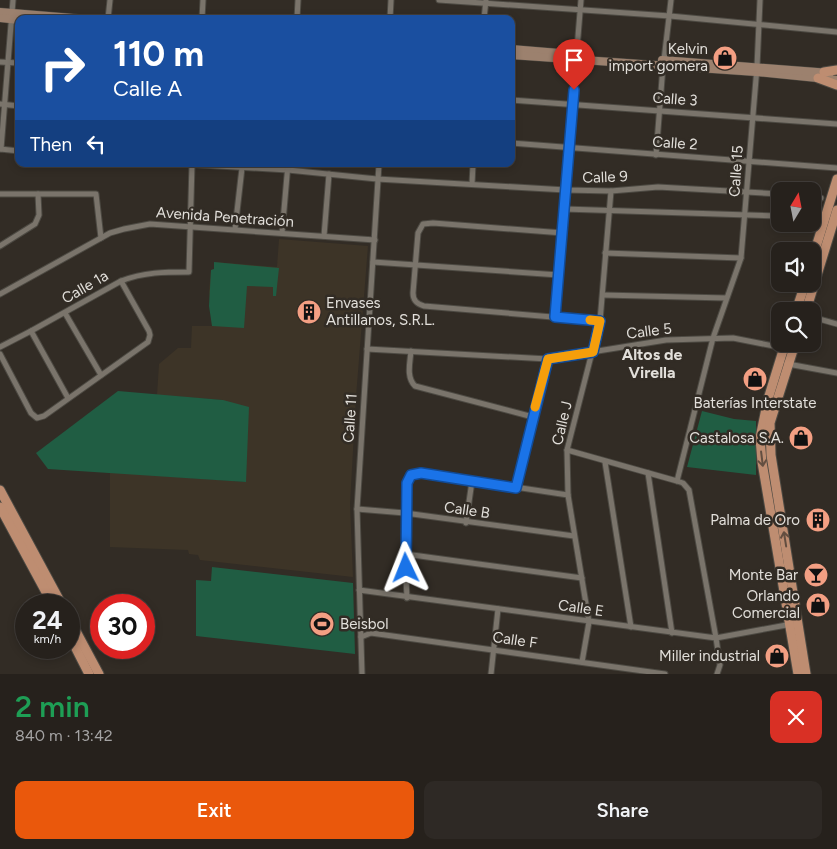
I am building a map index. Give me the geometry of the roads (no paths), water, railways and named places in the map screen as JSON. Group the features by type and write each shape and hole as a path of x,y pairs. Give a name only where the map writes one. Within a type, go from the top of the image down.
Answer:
{"main road":[{"path":"0,12 14,17"},
{"path":"0,18 14,17"},
{"path":"515,49 577,57"},
{"path":"515,55 577,57 757,70 821,75 837,80"},
{"path":"821,75 837,71"},
{"path":"821,75 837,85"},
{"path":"808,302 832,216 837,179"},
{"path":"820,242 832,216"},
{"path":"783,352 768,399 760,438 762,462 806,674"},
{"path":"792,352 770,423 770,436 794,623 798,674"},
{"path":"0,490 56,594"},
{"path":"0,507 47,594"},
{"path":"80,639 99,674"},
{"path":"80,656 89,674"}],"street":[{"path":"13,0 14,17 7,62 1,149 15,150"},
{"path":"108,15 110,0"},
{"path":"202,15 203,0"},
{"path":"297,15 298,0"},
{"path":"390,15 391,0"},
{"path":"439,0 670,16 837,32"},
{"path":"555,317 574,105 581,0"},
{"path":"656,155 671,0"},
{"name":"Calle 15","path":"677,481 713,338 741,258 757,70 760,0"},
{"path":"484,15 486,2"},
{"path":"0,62 15,63"},
{"name":"Calle 3","path":"515,100 837,124"},
{"name":"Calle 2","path":"515,143 837,168"},
{"path":"189,226 192,167"},
{"name":"Calle 9","path":"230,167 566,190 611,191 658,187 771,193"},
{"name":"Calle 11","path":"362,674 357,508 379,167"},
{"path":"472,184 473,167"},
{"path":"235,229 242,168"},
{"path":"282,233 288,170"},
{"path":"324,236 329,174"},
{"name":"Calle J","path":"582,662 589,622 568,495 567,450 600,321 611,191"},
{"path":"0,194 96,194 101,238"},
{"path":"0,246 35,224 38,216 38,194"},
{"path":"564,209 771,215"},
{"path":"562,233 433,223 423,224 418,233 415,265 413,293 416,303 430,307 600,321"},
{"name":"Avenida Penetración","path":"0,294 101,238 124,229 150,224 375,240"},
{"name":"Calle 1a","path":"0,347 121,281 136,275 149,272 189,272 189,226"},
{"path":"605,253 741,258"},
{"path":"373,262 559,275"},
{"path":"0,354 31,413 37,418 44,416 150,339 149,331 121,281"},
{"path":"603,295 726,298"},
{"path":"65,313 101,375"},
{"path":"821,320 837,324"},
{"path":"31,331 68,398"},
{"name":"Calle 5","path":"367,349 548,359 666,340 733,338 771,344"},
{"path":"411,351 409,376 415,386 533,417"},
{"path":"786,352 788,364 837,373"},
{"path":"516,488 548,359"},
{"path":"567,450 677,481 683,483 689,490 716,638 720,666 717,674"},
{"path":"605,462 631,627"},
{"path":"407,598 405,513 407,483 411,475 421,473 568,495"},
{"path":"648,474 672,633"},
{"path":"466,523 472,481"},
{"name":"Calle B","path":"357,508 574,536"},
{"path":"405,554 582,578"},
{"name":"Calle E","path":"360,590 407,598 716,638 794,623"},
{"path":"491,674 498,609"},
{"name":"Calle F","path":"361,637 371,633 665,674"}],"place":[{"name":"Kelvin import gomera","path":"725,58"},
{"name":"Envases Antillanos, S.R.L.","path":"309,312"},
{"name":"Baterías Interstate","path":"755,379"},
{"name":"Castalosa S.A.","path":"801,438"},
{"name":"Palma de Oro","path":"818,520"},
{"name":"Monte Bar","path":"816,575"},
{"name":"Orlando Comercial","path":"818,605"},
{"name":"Beisbol","path":"322,624"},
{"name":"Miller industrial","path":"777,656"}],"district":[{"name":"Altos de Virella","path":"652,363"}]}
